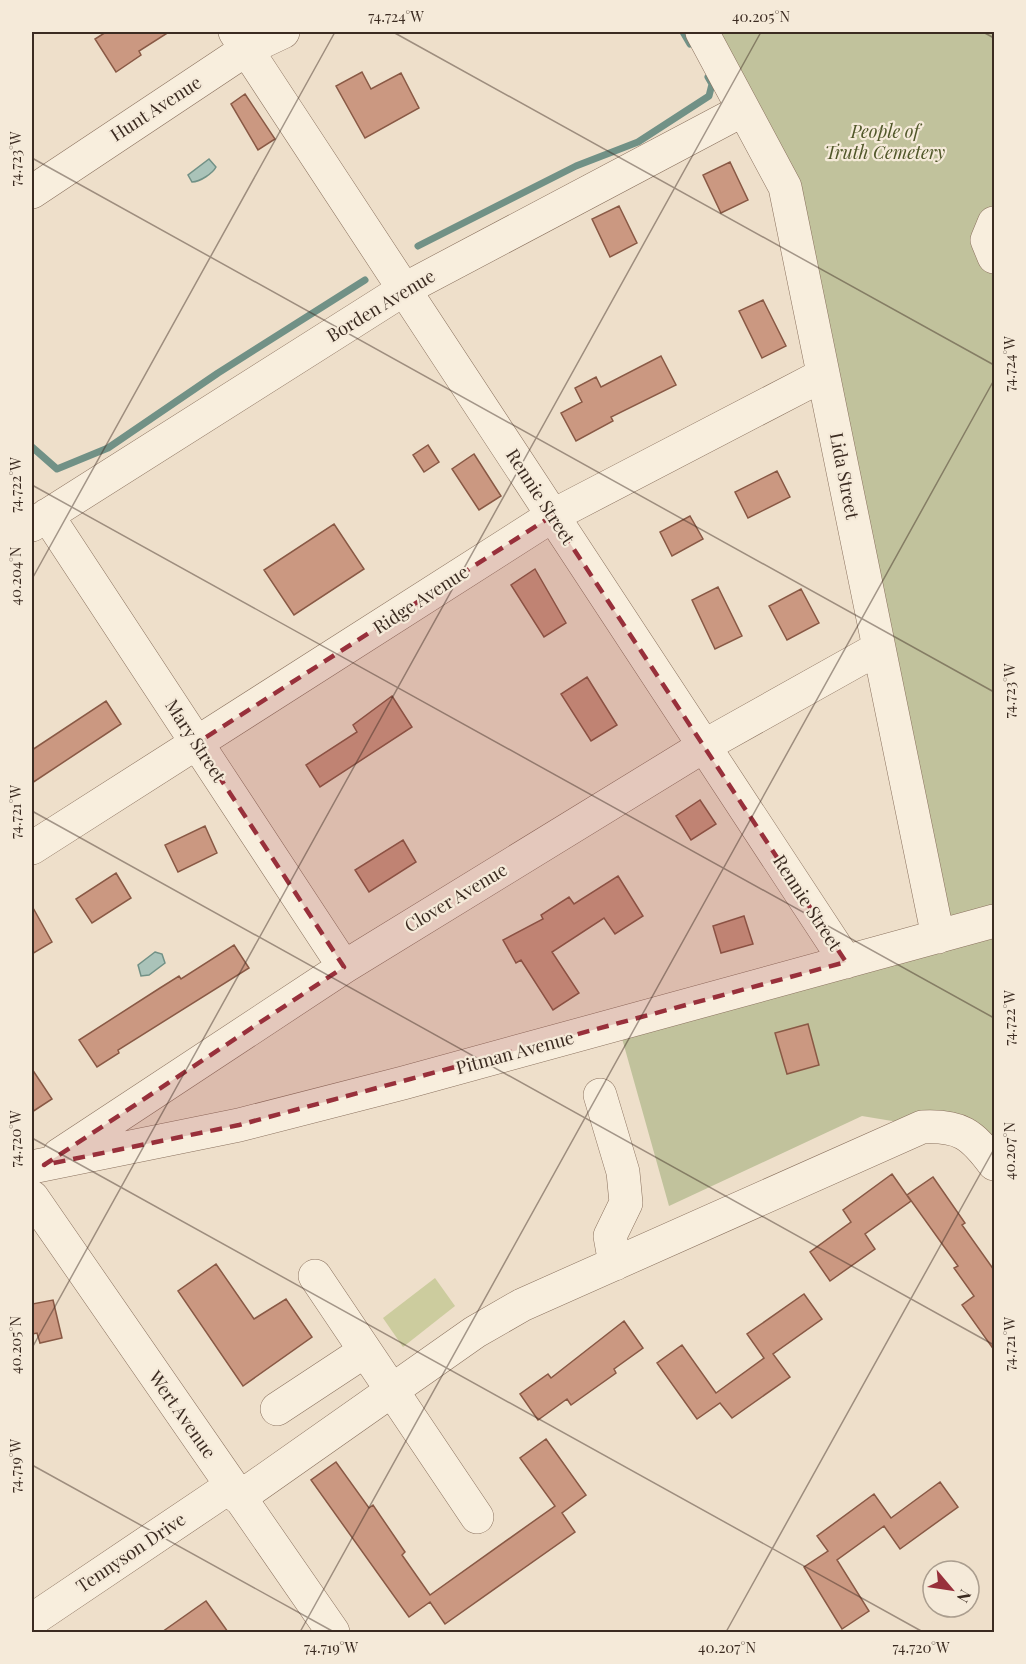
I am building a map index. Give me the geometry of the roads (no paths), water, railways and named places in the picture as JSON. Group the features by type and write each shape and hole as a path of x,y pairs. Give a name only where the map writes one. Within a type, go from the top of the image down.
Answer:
{"street":[{"name":"Hunt Avenue","path":"32,192 241,40 283,32"},
{"name":"Lida Street","path":"702,32 785,187 938,937"},
{"name":"Rennie Street","path":"241,40 846,962"},
{"name":"Borden Avenue","path":"39,520 403,290 743,110"},
{"path":"994,223 987,240 994,257"},
{"name":"Ridge Avenue","path":"32,848 552,516 823,375"},
{"name":"Mary Street","path":"39,520 197,743 344,967"},
{"name":"Clover Avenue","path":"38,1166 344,967 704,746 879,648"},
{"name":"Pitman Avenue","path":"38,1166 239,1125 403,1083 994,921"},
{"path":"600,1095 623,1172 626,1203 610,1236 615,1264"},
{"name":"Tennyson Drive","path":"32,1621 522,1305 922,1126 944,1126 962,1131 978,1141 994,1164"},
{"name":"Wert Avenue","path":"32,1197 333,1632"},
{"path":"315,1276 477,1517"},
{"path":"277,1409 364,1351"},
{"path":"32,1621 43,1632"}],"waterway":[{"path":"683,32 690,44"},
{"path":"418,246 576,166 638,142 709,96 712,84 708,77"},
{"path":"32,447 57,469 108,448 218,373 365,280"}],"park label":[{"name":"People of Truth Cemetery","path":"885,142"}]}
